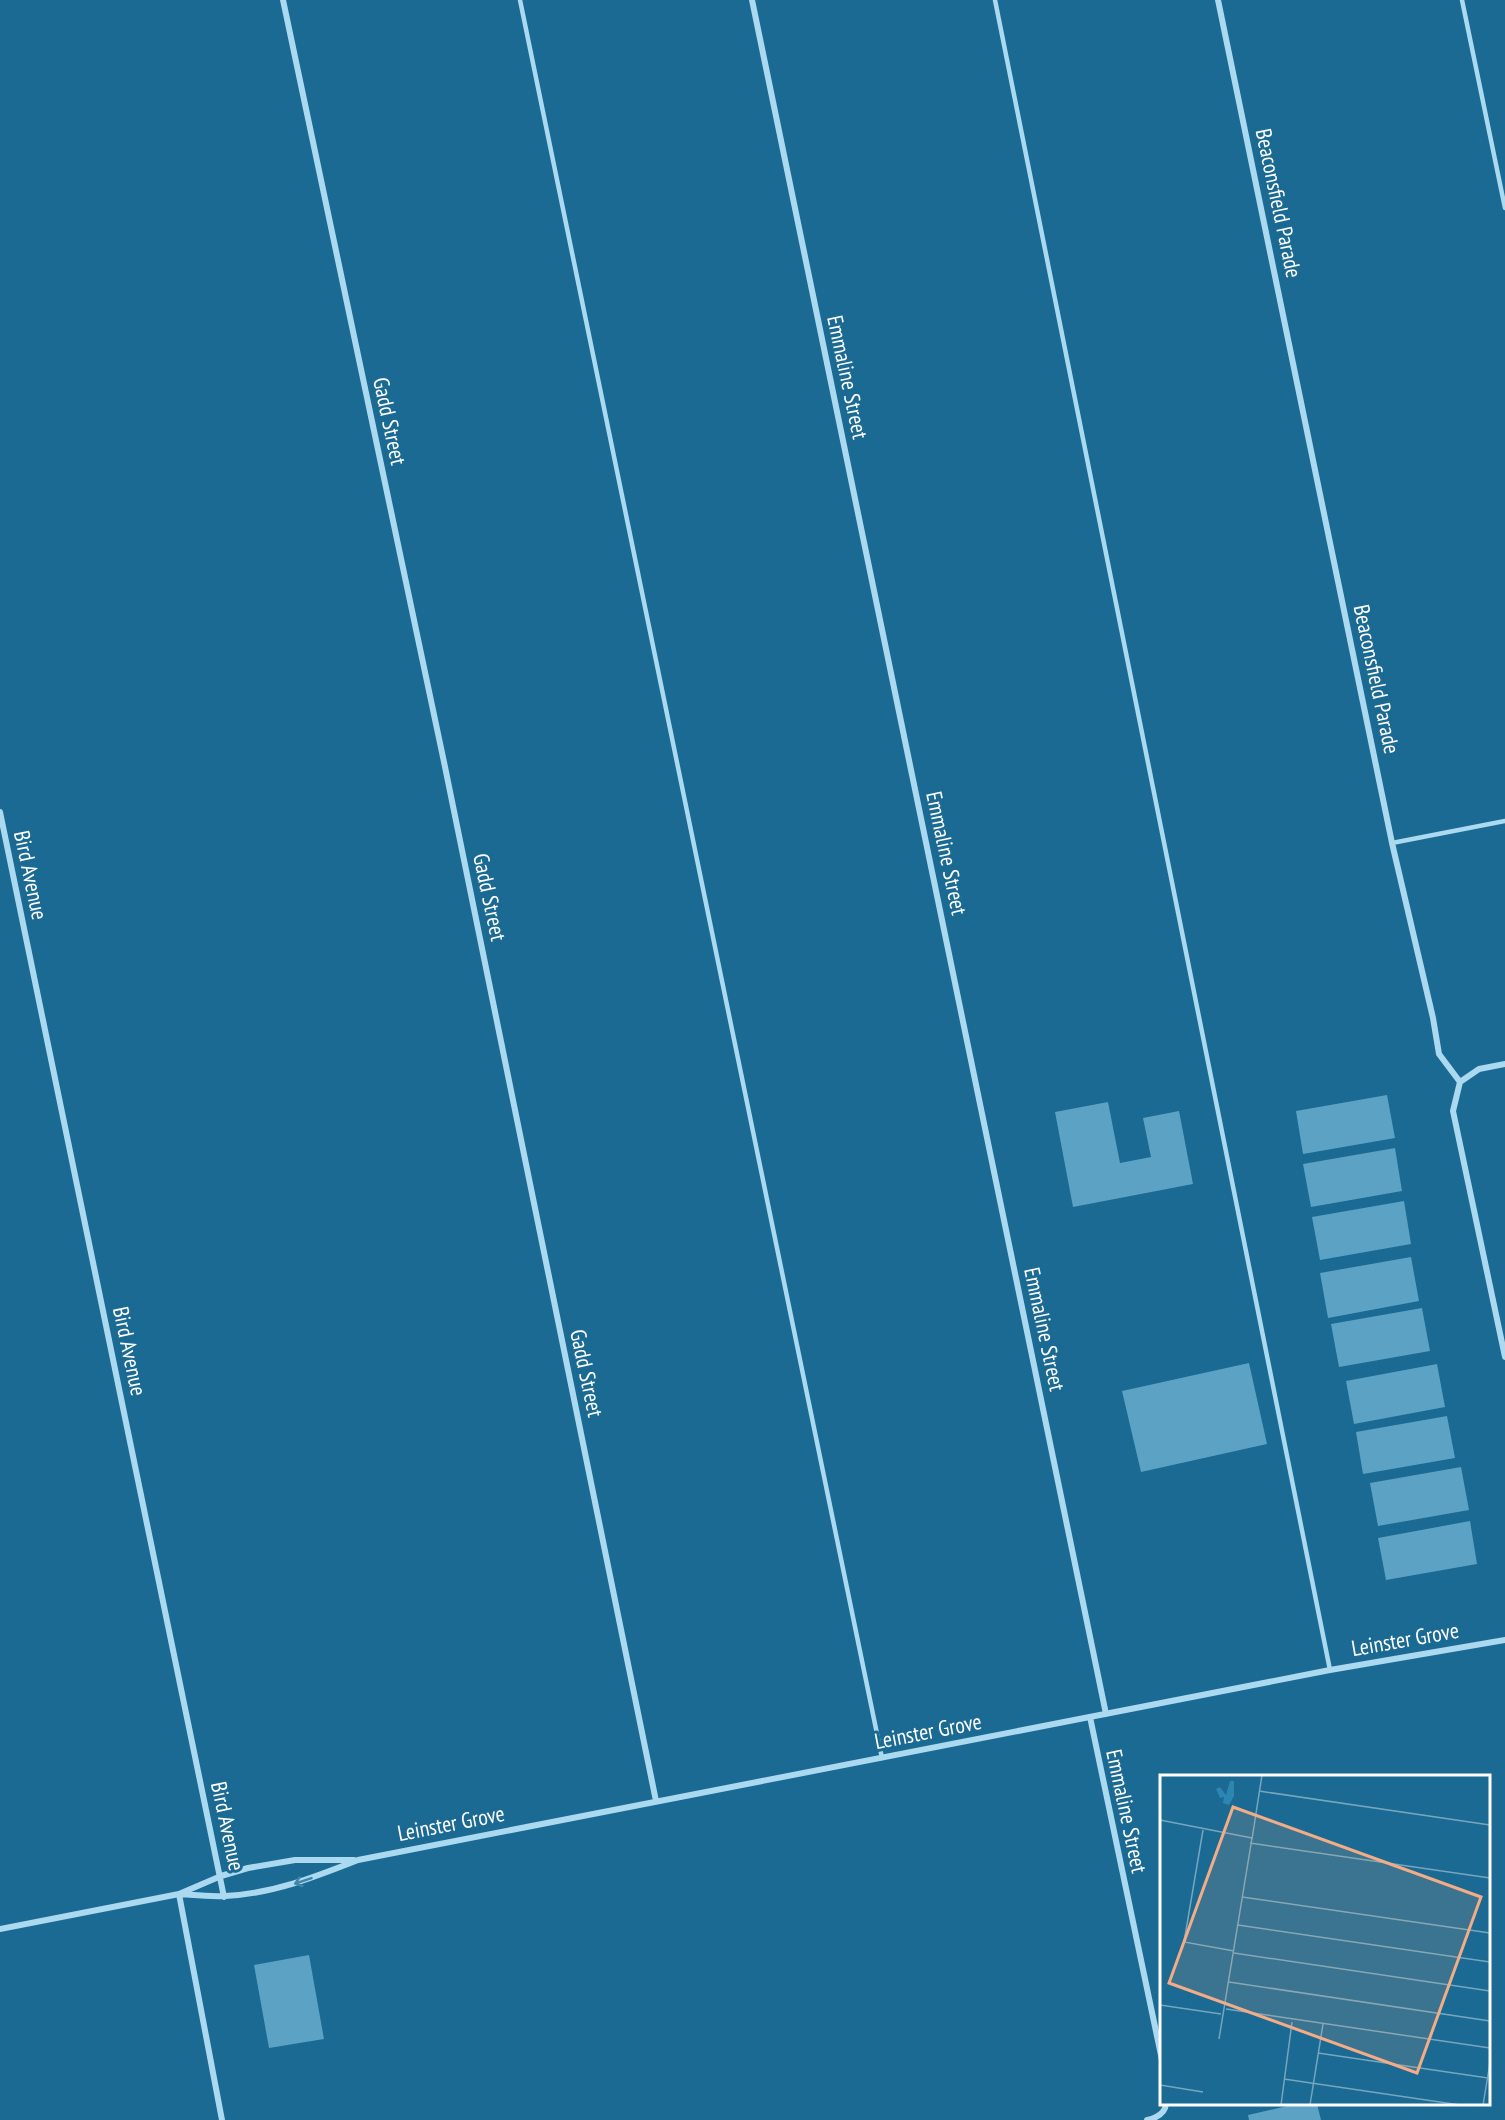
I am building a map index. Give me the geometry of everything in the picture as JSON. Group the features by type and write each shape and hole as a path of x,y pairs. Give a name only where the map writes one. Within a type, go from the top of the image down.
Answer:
{"street":[{"name":"Gadd Street","path":"283,0 444,762 656,1802"},
{"name":"Emmaline Street","path":"752,0 1106,1714"},
{"name":"Beaconsfield Parade","path":"1218,0 1392,843 1433,1018 1439,1054 1460,1082"},
{"name":"Bird Avenue","path":"0,812 224,1897"},
{"path":"1505,1064 1479,1069 1460,1082 1453,1111 1505,1357"},
{"name":"Leinster Grove","path":"179,1894 224,1897 261,1892 298,1883 358,1860 1330,1670 1505,1640"},
{"name":"Emmaline Street","path":"1090,1718 1160,2052"},
{"name":"Leinster Grove","path":"0,1929 179,1894 220,1876 248,1868 296,1860 358,1860"},
{"path":"179,1894 222,2120"},
{"path":"1147,2120 1156,2118 1163,2112 1165,2105"}],"lane":[{"path":"520,0 882,1758"},
{"path":"995,0 1330,1670"},
{"path":"1462,0 1505,208"},
{"path":"1392,843 1505,821"}],"building":[{"path":"1387,1095 1395,1138 1303,1154 1296,1111"},
{"path":"1108,1102 1120,1163 1151,1157 1143,1118 1179,1111 1193,1184 1073,1207 1055,1112"},
{"path":"1395,1148 1402,1191 1311,1207 1303,1164"},
{"path":"1404,1201 1411,1244 1320,1260 1312,1217"},
{"path":"1411,1257 1419,1301 1328,1318 1320,1273"},
{"path":"1422,1308 1430,1351 1339,1367 1331,1324"},
{"path":"1249,1363 1267,1444 1141,1472 1122,1391"},
{"path":"1437,1364 1445,1407 1354,1424 1346,1381"},
{"path":"1447,1416 1455,1458 1363,1474 1356,1432"},
{"path":"1461,1467 1469,1510 1378,1526 1370,1483"},
{"path":"1470,1521 1477,1564 1386,1580 1378,1538"},
{"path":"309,1955 324,2039 269,2048 254,1965"},
{"path":"1292,2105 1317,2105 1321,2120 1249,2120 1248,2115"}]}
